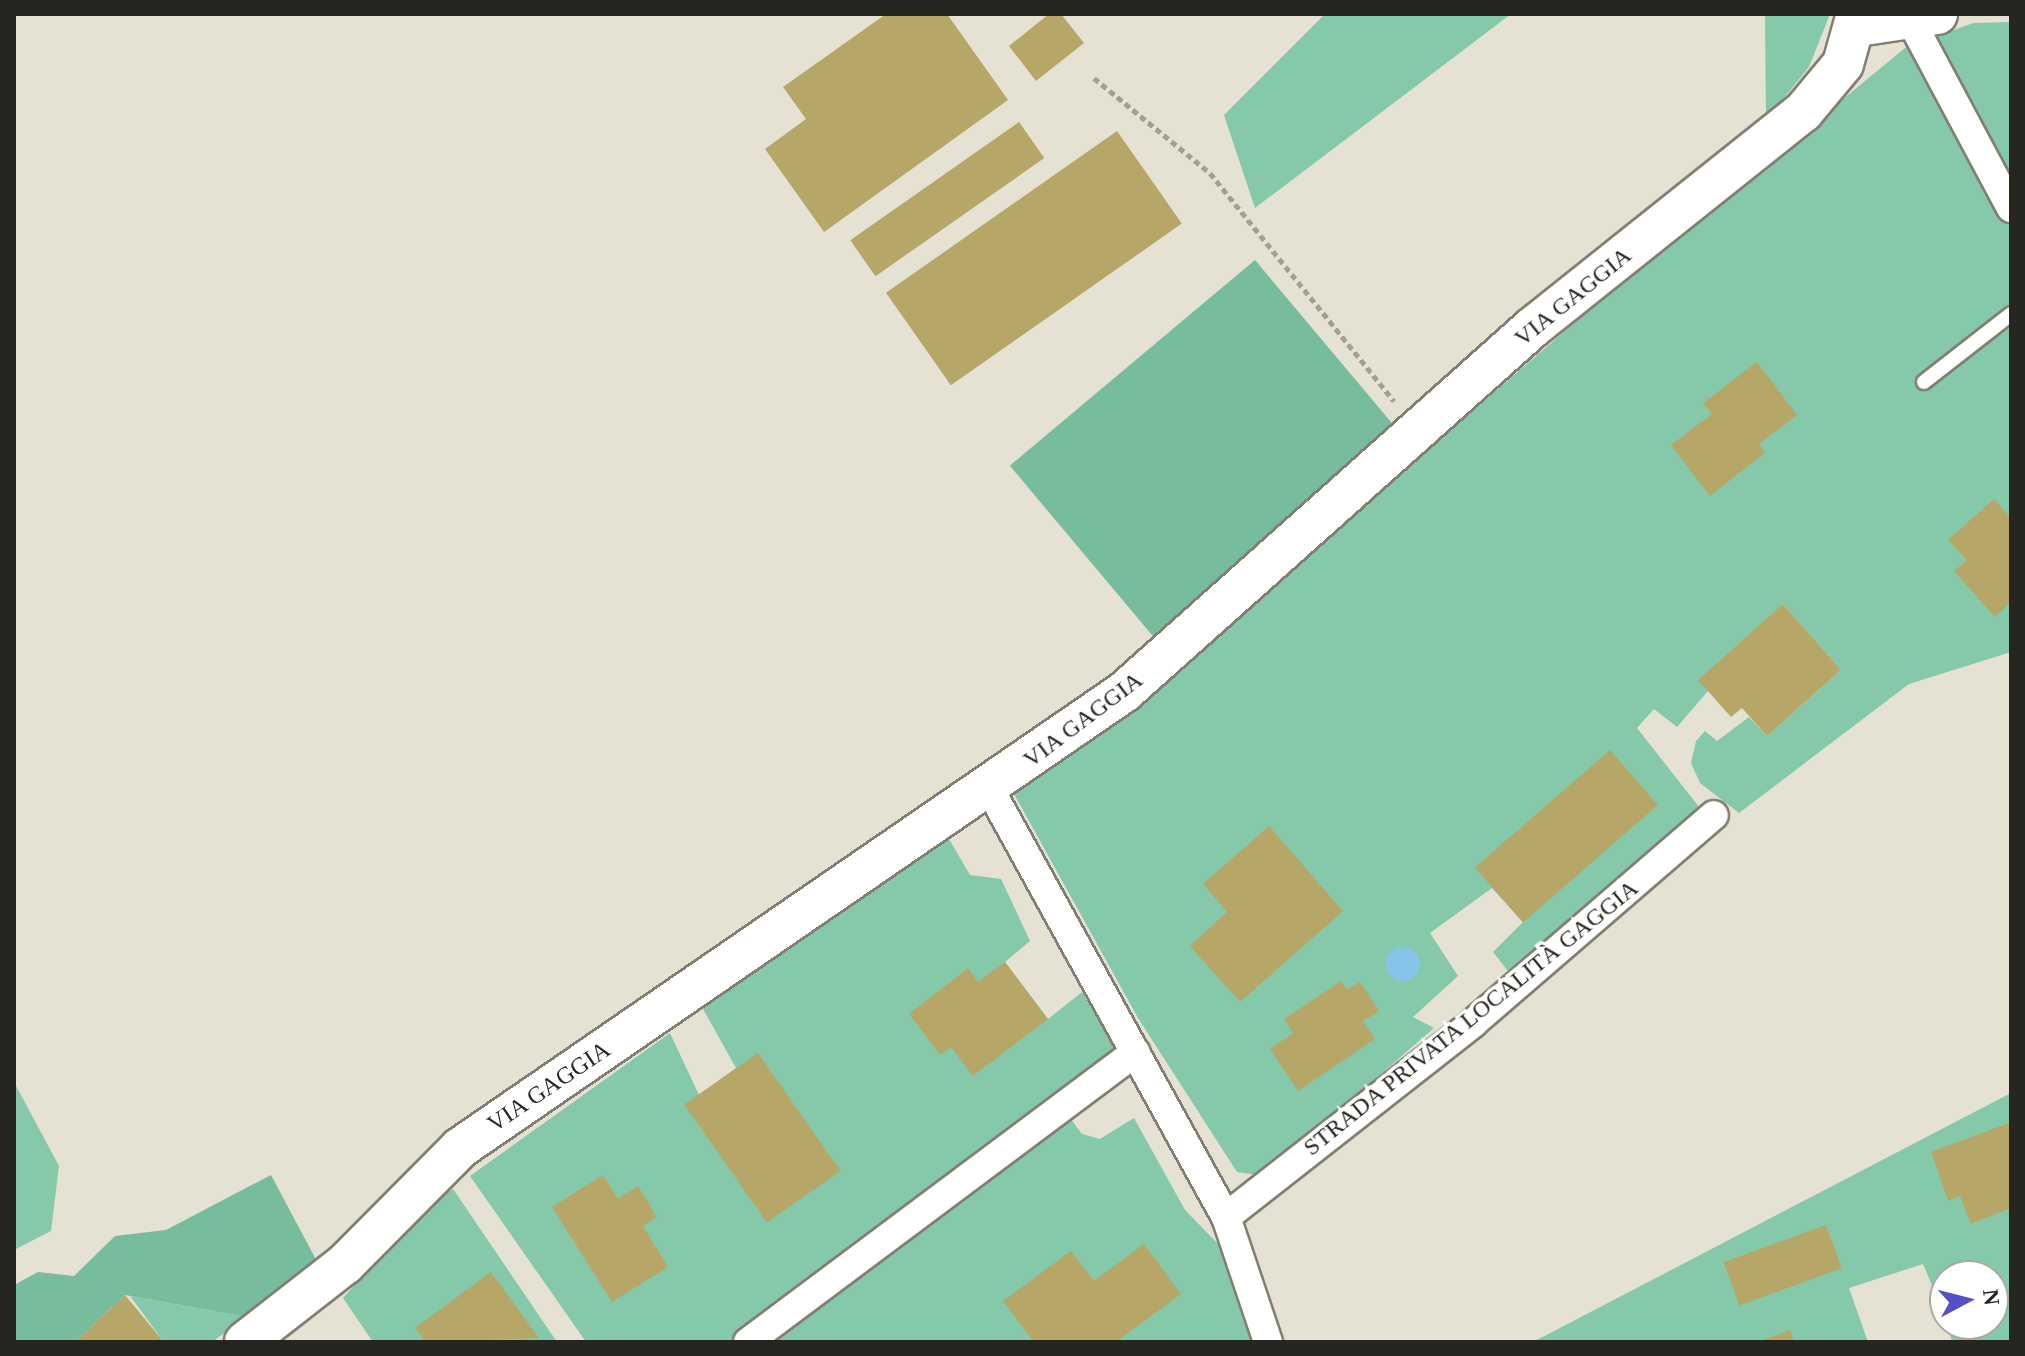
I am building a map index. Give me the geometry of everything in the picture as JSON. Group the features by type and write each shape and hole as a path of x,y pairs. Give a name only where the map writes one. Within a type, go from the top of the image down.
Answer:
{"street":[{"path":"1858,20 1924,18 2011,208"},
{"name":"VIA GAGGIA","path":"245,1342 345,1264 460,1148 989,788 1124,692 1532,328 1803,112 1843,64 1858,20"},
{"path":"989,788 1226,1217 1268,1342"},
{"name":"STRADA PRIVATA LOCALITÀ GAGGIA","path":"1226,1217 1473,1023 1714,815"},
{"path":"748,1342 1135,1052"}],"lane":[{"path":"1924,382 2011,314"}],"path":[{"path":"1094,78 1210,173 1417,430"}],"green space":[{"path":"1325,14 1511,14 1255,208 1224,115"},
{"path":"1765,14 1830,14 1809,67 1766,120"},
{"path":"2011,22 2011,652 1909,684 1739,813 1700,783 1691,763 1696,741 1705,731 1717,741 1749,717 1767,736 1841,670 1783,604 1677,727 1654,709 1637,728 1703,812 1511,975 1493,952 1523,922 1492,888 1430,933 1458,976 1413,1017 1434,1028 1284,1158 1257,1175 1237,1172 1138,1018 1013,792 1121,717 1619,284 1905,48 1973,23"},
{"path":"1255,260 1398,430 1153,636 1010,466"},
{"path":"949,839 970,875 1001,879 1030,941 1005,962 1048,1019 1082,992 1118,1052 730,1342 586,1342 470,1176 670,1033 699,1095 736,1068 698,1000"},
{"path":"14,1082 59,1166 51,1231 14,1250"},
{"path":"2011,1093 2011,1342 1952,1340 2009,1340 2009,1260 1929,1260 1929,1278 1923,1264 1849,1288 1868,1342 1533,1342"},
{"path":"1070,1118 1082,1134 1100,1139 1134,1118 1185,1210 1225,1251 1257,1342 767,1342"},
{"path":"271,1175 321,1269 246,1317 125,1295 75,1342 14,1342 14,1285 38,1272 74,1276 115,1236 166,1230"},
{"path":"453,1189 557,1342 373,1342 343,1298 425,1207"},
{"path":"130,1296 246,1317 212,1342 164,1342"}],"water":[{"path":"1403,947 1415,952 1420,964 1415,976 1403,981 1391,976 1386,964 1391,952"}],"building":[{"path":"886,14 947,14 1008,100 824,232 765,149 806,119 783,87"},
{"path":"1049,14 1061,14 1084,43 1036,81 1009,46"},
{"path":"1019,122 1044,158 875,276 850,240"},
{"path":"1117,131 1182,224 951,385 886,293"},
{"path":"1757,362 1797,415 1759,444 1765,453 1710,496 1671,445 1712,414 1703,403"},
{"path":"1994,499 2011,518 2011,602 1995,617 1954,571 1967,560 1948,540"},
{"path":"1783,604 1841,670 1767,736 1742,708 1731,717 1698,680"},
{"path":"1610,750 1658,805 1523,923 1475,867"},
{"path":"1269,826 1343,911 1240,1002 1190,946 1227,912 1203,884"},
{"path":"1005,962 1048,1019 973,1076 951,1047 940,1055 909,1014 968,968 978,982"},
{"path":"1341,981 1347,990 1360,982 1379,1011 1363,1021 1375,1039 1298,1091 1270,1049 1293,1033 1284,1019"},
{"path":"758,1053 841,1171 767,1223 684,1105"},
{"path":"2009,1123 2011,1208 1971,1224 1960,1196 1948,1201 1931,1152"},
{"path":"603,1175 618,1199 638,1186 657,1217 643,1226 668,1267 612,1302 552,1207"},
{"path":"1826,1225 1842,1268 1739,1306 1724,1262"},
{"path":"1144,1244 1181,1294 1116,1342 1034,1342 1003,1301 1071,1251 1094,1281"},
{"path":"491,1272 539,1338 425,1342 415,1328"},
{"path":"125,1295 164,1342 75,1342"},
{"path":"1790,1330 1794,1342 1758,1342"}]}
